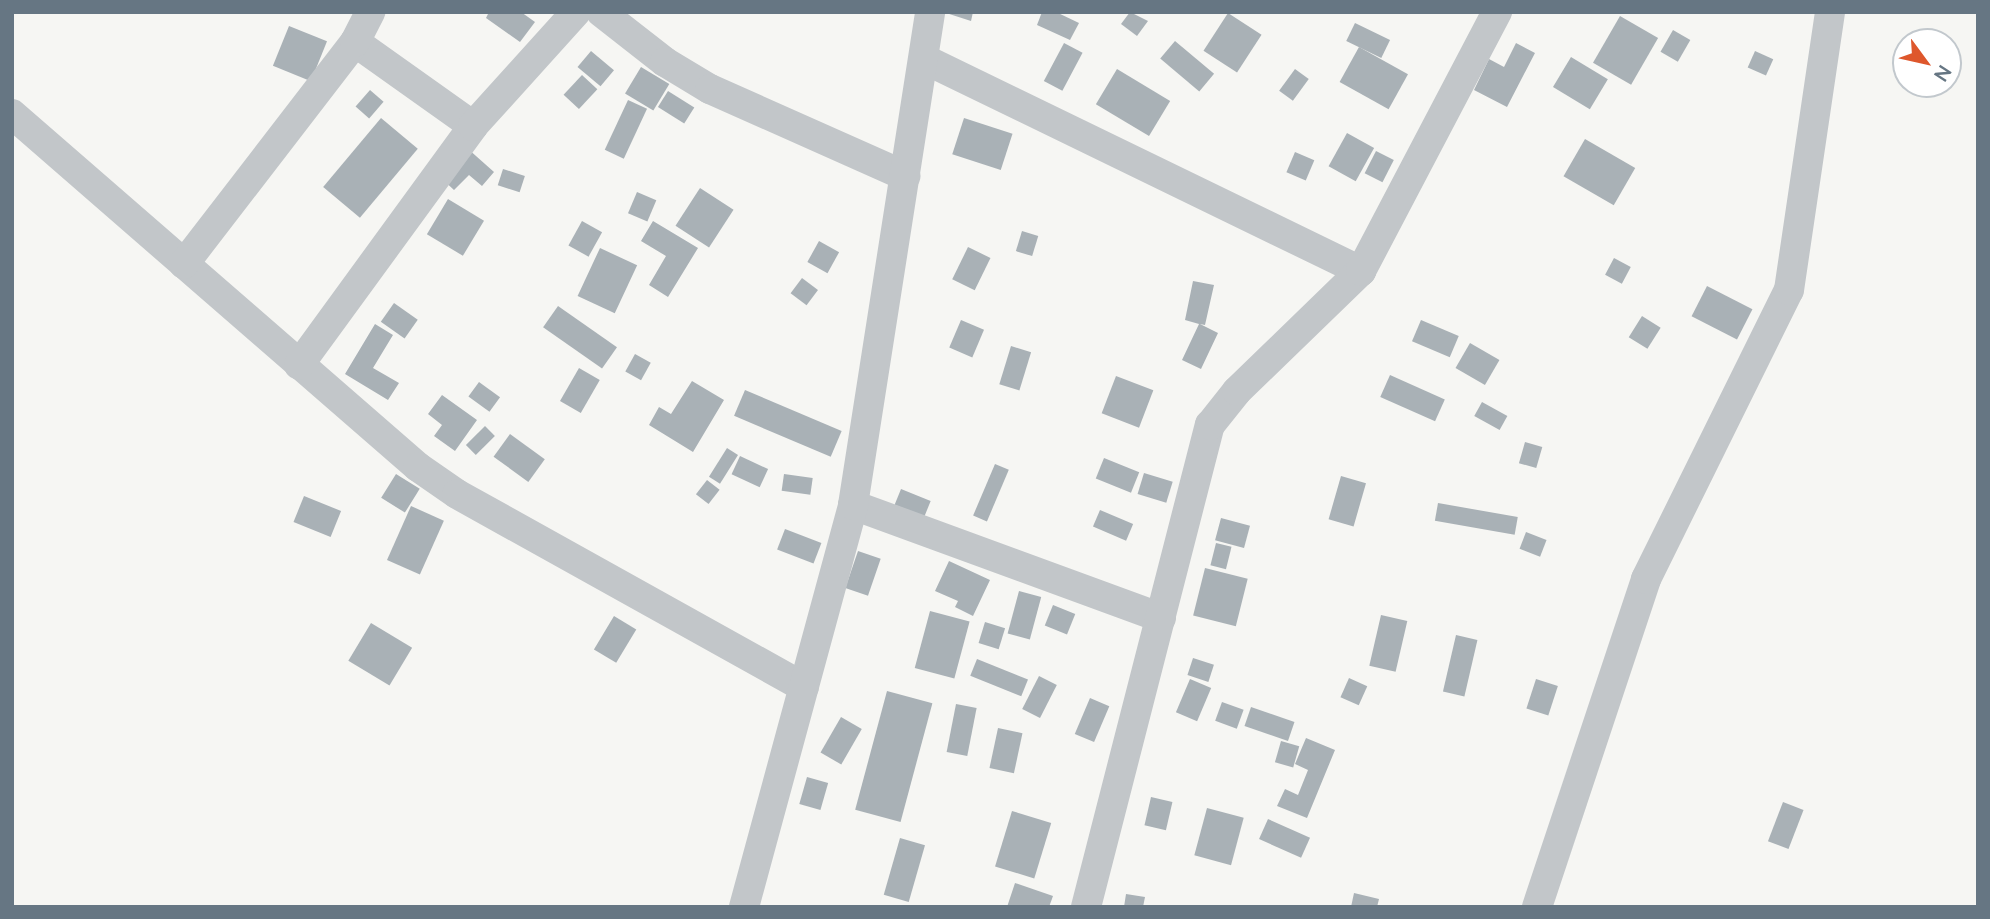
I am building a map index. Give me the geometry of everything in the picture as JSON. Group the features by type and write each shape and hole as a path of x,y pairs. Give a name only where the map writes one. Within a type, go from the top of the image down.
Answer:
{"street":[{"path":"184,264 355,42 369,12"},
{"path":"299,365 473,127 576,12"},
{"path":"601,12 664,62 710,89 905,176"},
{"path":"1086,907 1210,425 1237,391 1361,271 1497,12"},
{"path":"1537,907 1646,579 1788,290 1830,12"},
{"path":"744,907 853,505 924,59 924,16"},
{"path":"355,42 473,127"},
{"path":"924,59 1361,271"},
{"path":"12,114 418,467 457,494 804,687"},
{"path":"853,505 1161,618"}],"building":[{"path":"489,12 521,12 535,22 520,42 486,18"},
{"path":"943,12 973,12 971,21"},
{"path":"1042,12 1056,12 1079,23 1070,40 1037,25"},
{"path":"1130,12 1148,21 1137,36 1121,24"},
{"path":"1228,13 1262,35 1237,73 1203,51"},
{"path":"1620,16 1658,38 1631,85 1593,63"},
{"path":"1355,23 1390,40 1381,58 1346,41"},
{"path":"289,26 327,41 311,81 273,66"},
{"path":"1673,30 1690,40 1678,62 1660,52"},
{"path":"1175,41 1214,74 1199,91 1160,59"},
{"path":"1064,43 1083,53 1062,91 1044,81"},
{"path":"1516,43 1535,53 1507,107 1474,90 1489,59 1504,67"},
{"path":"1359,47 1408,74 1389,109 1340,82"},
{"path":"591,51 614,70 600,86 578,67"},
{"path":"1755,51 1773,59 1766,76 1748,67"},
{"path":"1571,57 1608,79 1590,109 1553,87"},
{"path":"641,67 669,84 653,111 625,94"},
{"path":"1117,69 1170,101 1149,136 1096,104"},
{"path":"1295,69 1309,79 1293,101 1279,91"},
{"path":"582,75 597,89 579,109 564,95"},
{"path":"370,90 384,102 369,118 356,107"},
{"path":"668,91 694,107 684,124 658,107"},
{"path":"628,100 647,109 624,159 605,150"},
{"path":"381,118 418,149 360,218 323,187"},
{"path":"964,118 1013,134 1001,170 952,154"},
{"path":"1347,133 1374,148 1356,181 1329,166"},
{"path":"1585,139 1635,168 1614,205 1564,176"},
{"path":"467,148 494,172 482,186 469,175 454,190 440,177"},
{"path":"1376,151 1394,160 1382,182 1365,173"},
{"path":"1295,152 1314,160 1306,180 1286,172"},
{"path":"503,169 525,176 520,192 498,185"},
{"path":"700,188 734,210 709,248 675,226"},
{"path":"637,192 656,200 647,221 628,213"},
{"path":"448,199 484,221 463,256 427,234"},
{"path":"582,221 602,232 589,257 568,245"},
{"path":"653,221 698,248 668,297 649,285 666,256 641,241"},
{"path":"1022,231 1038,236 1032,256 1016,251"},
{"path":"819,241 839,252 827,273 807,262"},
{"path":"968,247 990,258 975,290 952,279"},
{"path":"600,248 637,265 615,313 578,296"},
{"path":"1614,258 1631,267 1622,284 1605,275"},
{"path":"802,278 818,290 807,305 791,293"},
{"path":"1193,281 1214,285 1205,325 1200,324 1218,333 1201,369 1182,360 1199,324 1185,320"},
{"path":"1707,286 1752,309 1737,339 1692,316"},
{"path":"394,303 418,320 405,338 381,322"},
{"path":"558,306 617,347 602,369 543,327"},
{"path":"1642,316 1661,328 1647,349 1629,337"},
{"path":"961,320 984,330 972,357 949,348"},
{"path":"1421,320 1459,336 1450,357 1412,341"},
{"path":"375,324 393,335 373,368 399,383 388,400 345,374"},
{"path":"1470,343 1499,360 1485,385 1456,368"},
{"path":"1011,346 1031,352 1019,390 999,384"},
{"path":"635,354 651,363 641,380 625,371"},
{"path":"579,368 600,380 581,413 560,401"},
{"path":"1390,375 1445,399 1435,421 1380,397"},
{"path":"1116,376 1153,390 1139,428 1102,413"},
{"path":"692,381 724,400 693,452 649,425 659,407 671,414"},
{"path":"479,382 500,397 489,412 468,397"},
{"path":"745,390 842,431 831,457 734,416"},
{"path":"442,395 477,420 455,451 434,436 442,425 428,414"},
{"path":"1482,402 1507,416 1500,430 1474,416"},
{"path":"485,426 495,436 476,455 466,445"},
{"path":"510,434 545,459 528,482 494,457"},
{"path":"1525,442 1542,447 1536,468 1519,463"},
{"path":"727,448 738,455 720,484 709,477"},
{"path":"740,456 768,469 760,487 732,474"},
{"path":"1104,458 1139,472 1131,493 1096,478"},
{"path":"995,464 1009,470 987,521 973,516"},
{"path":"1144,473 1173,482 1166,503 1138,494"},
{"path":"396,474 420,489 405,513 381,498"},
{"path":"784,474 813,478 810,495 782,491"},
{"path":"1341,476 1366,483 1354,526 1329,519"},
{"path":"707,480 720,490 709,504 696,494"},
{"path":"901,489 931,501 924,517 895,505"},
{"path":"304,496 341,511 331,537 294,522"},
{"path":"1438,503 1518,517 1515,535 1435,521"},
{"path":"411,506 444,521 420,575 387,560"},
{"path":"1100,510 1133,524 1126,541 1093,527"},
{"path":"1221,518 1250,526 1244,548 1215,540"},
{"path":"785,529 821,543 814,564 777,550"},
{"path":"1526,532 1547,540 1540,557 1520,549"},
{"path":"1216,543 1232,547 1226,569 1210,565"},
{"path":"858,551 881,559 868,596 845,588"},
{"path":"949,561 990,580 973,616 955,607 958,601 935,591"},
{"path":"1205,568 1248,579 1236,626 1193,616"},
{"path":"1019,591 1041,597 1030,639 1008,634"},
{"path":"1053,605 1075,614 1067,634 1045,625"},
{"path":"930,611 970,622 954,679 915,668"},
{"path":"1381,615 1407,621 1396,672 1369,666"},
{"path":"614,616 636,629 616,663 594,649"},
{"path":"985,622 1005,628 999,649 979,643"},
{"path":"371,623 412,648 389,685 348,661"},
{"path":"1456,635 1477,640 1464,696 1443,692"},
{"path":"1193,658 1214,665 1208,682 1187,675"},
{"path":"977,659 1028,680 1021,696 970,676"},
{"path":"1039,676 1057,685 1040,718 1022,709"},
{"path":"1349,678 1367,686 1359,705 1340,697"},
{"path":"1190,679 1211,688 1197,721 1176,712"},
{"path":"1536,679 1558,686 1548,716 1526,708"},
{"path":"887,691 932,703 901,822 855,810"},
{"path":"1090,698 1109,706 1094,742 1075,734"},
{"path":"1222,702 1244,710 1237,729 1215,721"},
{"path":"956,704 977,708 967,756 947,752"},
{"path":"1251,707 1294,722 1288,741 1244,726"},
{"path":"841,717 862,729 841,765 820,753"},
{"path":"998,728 1022,733 1014,773 989,768"},
{"path":"1306,738 1335,750 1307,818 1277,806 1285,789 1298,795 1308,770 1295,764"},
{"path":"1281,741 1299,746 1293,767 1275,762"},
{"path":"807,777 828,783 820,810 799,804"},
{"path":"1151,797 1172,802 1166,830 1144,825"},
{"path":"1783,802 1804,810 1788,849 1768,841"},
{"path":"1207,808 1244,818 1231,865 1194,855"},
{"path":"1012,811 1051,823 1034,878 995,866"},
{"path":"1268,819 1310,838 1301,858 1259,839"},
{"path":"900,838 925,845 909,902 884,895"},
{"path":"1015,883 1053,896 1049,907 1007,907"},
{"path":"1354,893 1379,899 1377,907 1351,907"},
{"path":"1126,894 1145,897 1143,907 1124,907"}]}
